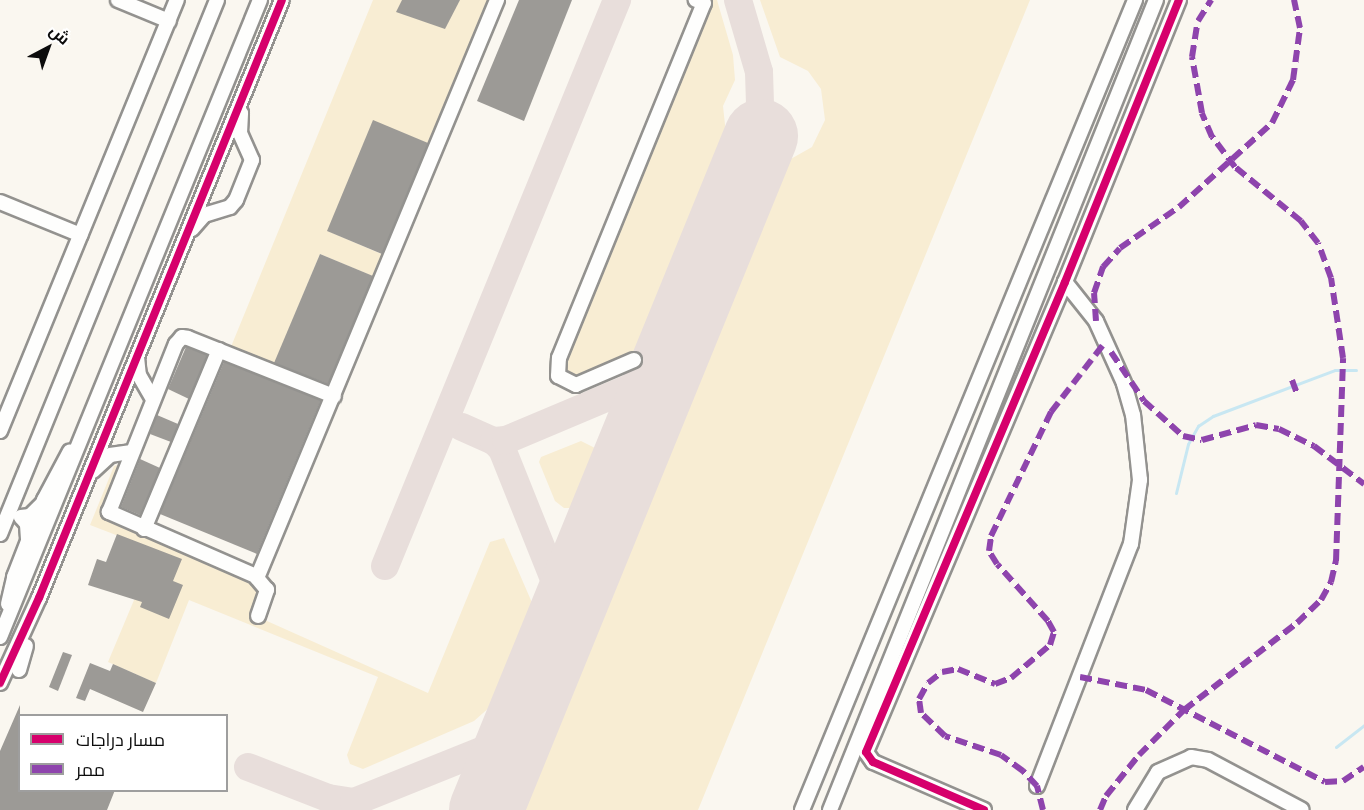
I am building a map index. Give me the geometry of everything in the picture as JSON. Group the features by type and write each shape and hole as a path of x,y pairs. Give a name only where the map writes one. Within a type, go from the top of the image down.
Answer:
{"street":[{"path":"118,0 169,21"},
{"path":"0,431 177,0"},
{"path":"0,534 217,0"},
{"path":"2,632 260,0"},
{"path":"0,683 39,598 136,354 282,0"},
{"path":"258,616 267,590 258,582 258,576 497,0"},
{"path":"634,360 576,386 558,376 559,358 704,3 696,0"},
{"path":"802,810 1135,0"},
{"path":"830,810 1156,0"},
{"path":"984,810 873,762 866,752 1065,282 1179,0"},
{"path":"182,243 204,216 230,207 236,201 252,160 239,129 245,89"},
{"path":"0,202 81,235"},
{"path":"1037,786 1131,544 1140,480 1133,415 1124,383 1096,321 1065,282"},
{"path":"258,576 144,529 109,512 153,399 179,339 188,338 334,396"},
{"path":"144,529 219,350"},
{"path":"136,354 139,375 153,399"},
{"path":"2,632 14,577 44,500 56,472 85,428"},
{"path":"87,477 110,455 132,452"},
{"path":"10,513 37,511 44,500"},
{"path":"10,513 27,524 28,543"},
{"path":"19,670 39,598"},
{"path":"1136,810 1158,772 1191,757 1208,760 1302,810"}],"sand":[{"path":"373,0 490,0 432,145 373,121 328,231 386,256 377,278 320,254 274,365 228,354"},
{"path":"702,0 717,0 733,55 735,80 723,106 726,134 636,352 578,379 566,375 562,367"},
{"path":"760,0 1030,0 698,810 523,810 789,160 812,147 825,120 821,89 808,71 780,57"},
{"path":"581,441 597,449 573,508 564,508 555,501 539,462 541,457"},
{"path":"125,463 103,517 266,588 258,617 428,693 490,542 504,538 533,605 491,706 474,721 363,769 350,764 347,755 378,677 189,600 156,683 108,662 155,550 90,525 114,466"}],"building":[{"path":"402,0 460,0 445,29 396,12"},
{"path":"519,0 572,0 524,121 477,101"},
{"path":"373,120 428,143 382,254 327,231"},
{"path":"320,254 373,276 328,384 274,363"},
{"path":"186,347 207,355 189,399 168,389"},
{"path":"224,362 321,400 257,554 160,514"},
{"path":"157,415 178,424 171,442 150,434"},
{"path":"140,459 160,468 140,515 121,507"},
{"path":"117,534 182,559 173,581 183,585 169,619 140,607 142,602 88,585 97,559 106,562"},
{"path":"63,652 72,655 58,691 49,687"},
{"path":"90,663 110,671 113,664 156,683 143,712 90,689 85,701 76,698"},
{"path":"20,705 18,792 114,792 107,810 0,810 0,751"}],"waterway":[{"path":"1176,493 1188,444 1198,426 1213,416 1335,370 1356,370"},
{"path":"1336,747 1364,725"}],"taxiway":[{"path":"385,566 617,0"},
{"path":"738,0 759,72 761,136"},
{"path":"564,621 554,579 502,449 494,441 506,440 632,387 669,366"},
{"path":"462,427 494,441"},
{"path":"248,767 328,798 354,802 498,744 527,711"}],"runway":[{"path":"486,810 761,136"}],"marked path":[{"path":"1100,810 1106,796 1139,755 1184,710 1297,623 1321,600 1331,582 1336,561 1343,358 1331,278 1318,243 1301,221 1235,167 1212,137 1202,113 1192,57 1198,21 1211,0"},
{"path":"1096,321 1094,293 1103,267 1120,248 1179,207 1272,123 1293,80 1300,28 1294,0"},
{"path":"1043,810 1037,786 1023,771 1001,755 945,736 921,713 919,699 928,683 942,672 958,669 995,684 1011,678 1050,645 1054,632 1048,621 997,564 989,551 991,536 1051,412 1106,341"},
{"path":"1111,352 1144,401 1183,436 1202,440 1256,425 1279,429 1314,446 1364,484"},
{"path":"1292,380 1297,394"},
{"path":"1080,677 1146,690 1325,782 1343,781 1364,767"}],"cycle path":[{"path":"0,683 39,598 282,0"},
{"path":"984,810 873,762 866,752 1065,282 1179,0"}]}
